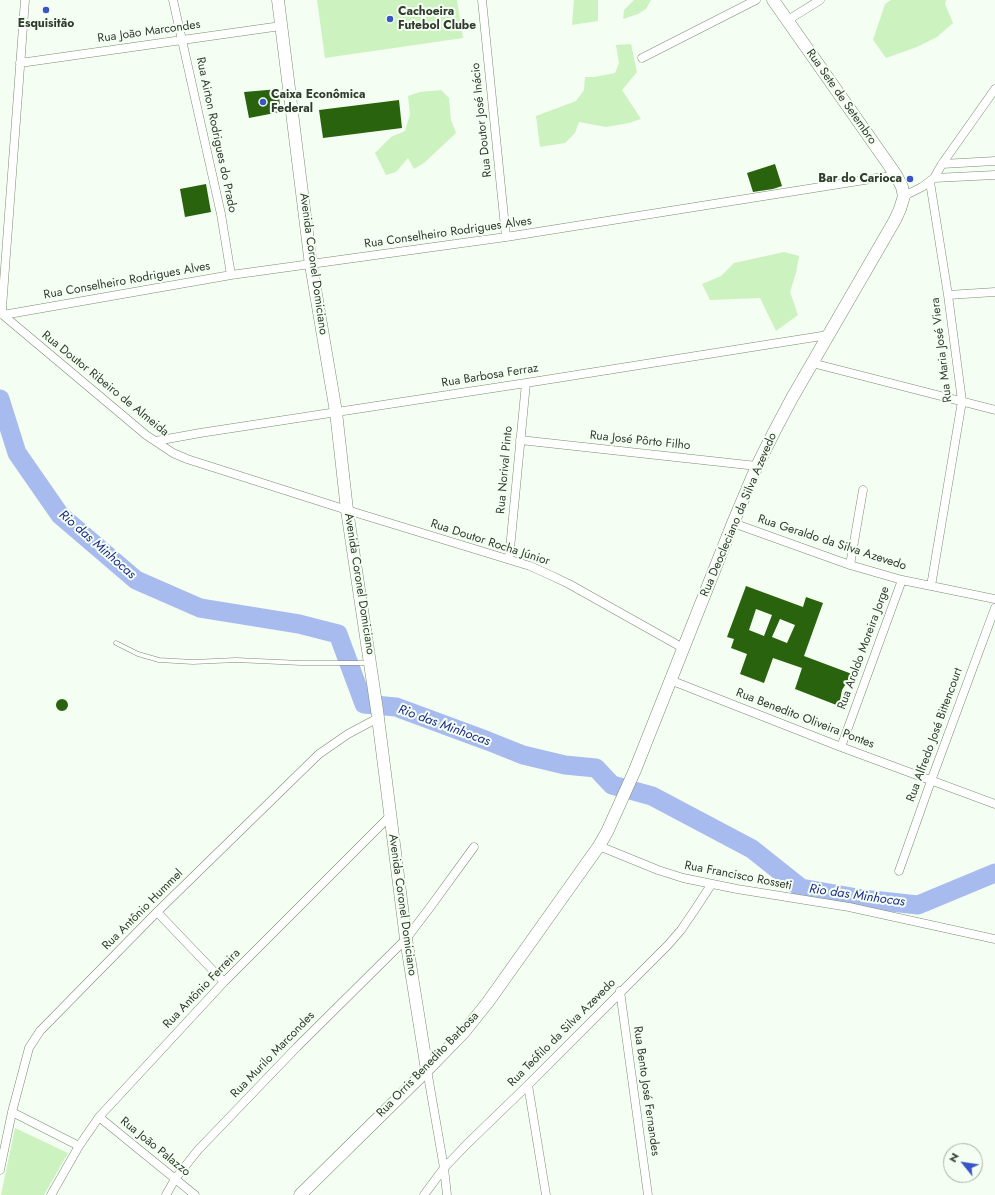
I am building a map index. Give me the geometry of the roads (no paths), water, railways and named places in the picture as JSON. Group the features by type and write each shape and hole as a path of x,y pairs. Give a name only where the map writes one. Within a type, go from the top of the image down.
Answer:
{"main road":[{"name":"Avenida Coronel Domiciano","path":"278,0 311,265 336,412 347,510 378,714 406,939 427,1070"},
{"name":"Rua Sete de Setembro","path":"774,0 896,175 902,187 904,196"},
{"name":"Rua Deocleciano da Silva Azevedo","path":"599,846 612,823 635,770 757,466 812,363 895,220 904,196"},
{"name":"Rua Orris Benedito Barbosa","path":"300,1195 464,1032 488,1002 599,846"}],"street":[{"path":"3,315 2,308 25,0"},
{"name":"Rua Airton Rodrigues do Prado","path":"173,0 221,214 231,276"},
{"name":"Rua Doutor José Inácio","path":"482,0 506,237"},
{"path":"642,58 756,0"},
{"path":"788,20 820,0"},
{"name":"Rua João Marcondes","path":"20,63 281,26"},
{"path":"904,196 916,191 932,180 995,89"},
{"path":"942,164 995,161"},
{"name":"Rua Conselheiro Rodrigues Alves","path":"3,315 231,276 506,237 896,175"},
{"path":"932,180 995,175"},
{"name":"Rua Maria José Viera","path":"931,586 962,401 932,180"},
{"path":"948,295 995,292"},
{"name":"Rua Doutor Ribeiro de Almeida","path":"3,315 127,419 156,442 173,453 187,459 347,510"},
{"name":"Rua Barbosa Ferraz","path":"156,442 200,433 828,335"},
{"path":"812,363 995,410"},
{"name":"Rua Norival Pinto","path":"509,559 526,383"},
{"name":"Rua José Pôrto Filho","path":"520,440 757,466"},
{"path":"850,565 863,490"},
{"name":"Rua Doutor Rocha Júnior","path":"347,510 509,559 550,575 683,648"},
{"name":"Rua Geraldo da Silva Azevedo","path":"733,523 850,565 902,580 995,599"},
{"name":"Rua Aroldo Moreira Jorge","path":"841,746 902,580"},
{"name":"Rua Alfredo José Bittencourt","path":"899,871 995,608"},
{"name":"Rua Benedito Oliveira Pontes","path":"670,680 931,781 995,804"},
{"name":"Rua Antônio Hummel","path":"0,1170 12,1112 29,1048 40,1030 157,912 319,754 378,714"},
{"name":"Rua Antônio Ferreira","path":"51,1195 78,1146 99,1116 224,982 390,816"},
{"name":"Rua Francisco Rosseti","path":"599,846 658,870 711,885 849,907 995,939"},
{"name":"Rua Murilo Marcondes","path":"166,1195 175,1179 198,1150 406,939 474,847"},
{"name":"Rua Teófilo da Silva Azevedo","path":"424,1195 444,1168 466,1144 528,1085 620,991 668,945 681,930 711,885"},
{"path":"157,912 224,982"},
{"name":"Rua Bento José Fernandes","path":"620,991 648,1195"},
{"name":"Avenida Coronel Domiciano","path":"427,1070 444,1168 447,1195"},
{"path":"528,1085 546,1195"},
{"path":"12,1112 78,1146"},
{"name":"Rua João Palazzo","path":"99,1116 195,1195"}],"lane":[{"path":"116,643 138,654 158,660 193,662 236,660 301,663 370,663"}],"waterway":[{"name":"Rio das Minhocas","path":"0,399 17,453 60,515 136,580 200,608 299,624 338,634 364,704 396,707 523,755 565,765 596,768 612,785 652,796 752,849 801,888 863,899 918,905 995,873"}],"place":[{"name":"Esquisitão","path":"46,10"},
{"name":"Cachoeira Futebol Clube","path":"390,19"},
{"name":"Caixa Econômica Federal","path":"263,102"},
{"name":"Bar do Carioca","path":"910,179"}]}
